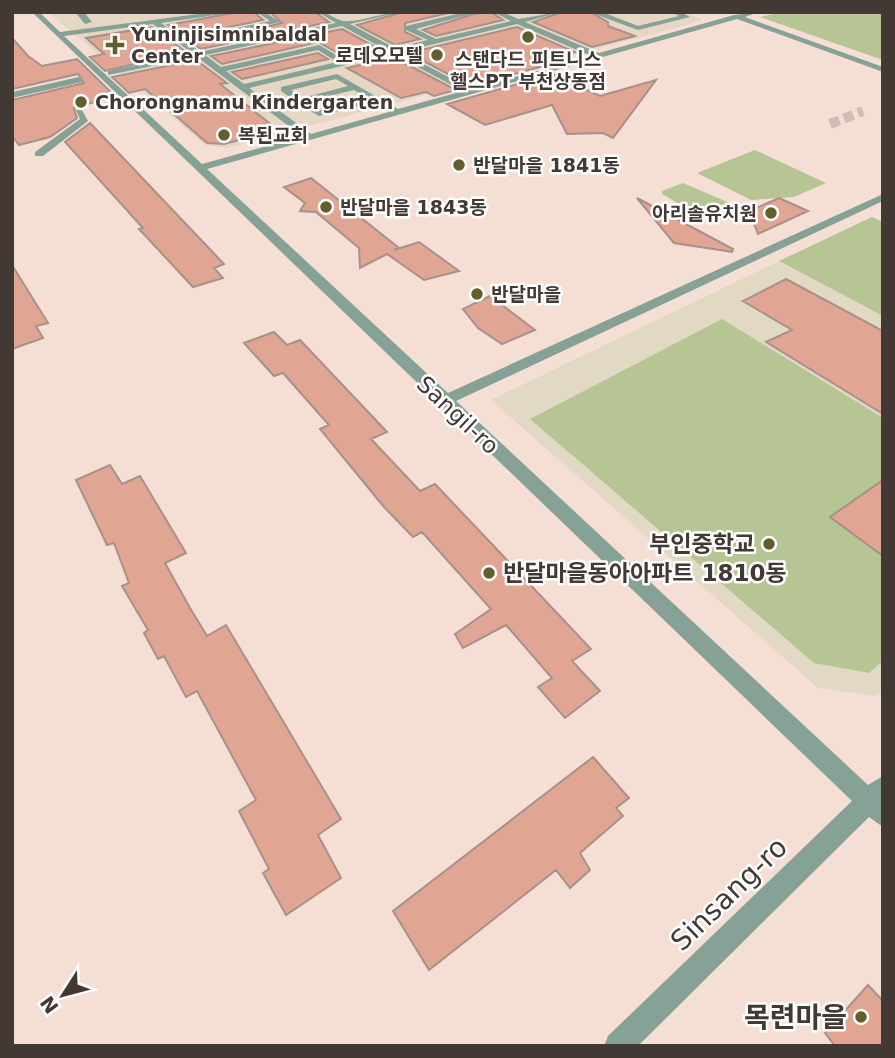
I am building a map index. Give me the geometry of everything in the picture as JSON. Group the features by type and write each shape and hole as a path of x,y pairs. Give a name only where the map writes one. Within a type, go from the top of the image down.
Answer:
{"street":[{"name":"Sangil-ro","path":"35,12 443,401 878,801"},
{"path":"81,12 78,13 88,22"},
{"path":"59,34 125,22 155,22 233,12"},
{"path":"181,42 276,22 260,12"},
{"path":"321,12 472,93"},
{"path":"111,74 398,12"},
{"path":"435,41 409,28 475,12"},
{"path":"496,12 601,57"},
{"path":"242,87 557,12"},
{"path":"599,12 596,13 638,28 676,15"},
{"path":"661,12 676,15"},
{"path":"724,12 883,70"},
{"path":"199,168 756,12"},
{"path":"635,16 684,34"},
{"path":"155,22 311,138"},
{"path":"219,70 319,47 344,62"},
{"path":"375,99 319,113 284,89 337,76 375,99 399,114"},
{"path":"12,95 79,80"},
{"path":"271,108 355,87"},
{"path":"39,154 85,119 79,112"},
{"path":"443,401 883,197"},
{"name":"Sinsang-ro","path":"618,1046 878,801"}],"shaded area":[{"path":"48,12 685,12 701,21 227,148 205,145"},
{"name":"부인중학교","path":"779,261 883,316 883,690 876,696 818,688 491,400"}],"green space":[{"path":"783,12 883,13 883,60 760,17"},
{"path":"755,150 826,183 794,197 751,200 697,173"},
{"path":"683,183 730,203 731,208 702,214 662,194 662,191"},
{"path":"872,217 883,222 883,316 779,261"},
{"name":"부인중학교","path":"722,319 883,418 883,661 869,673 814,663 530,419"}],"building":[{"path":"238,12 254,12 263,20 184,36 168,25"},
{"path":"270,12 315,12 329,22 201,49 194,44 282,23"},
{"path":"403,12 453,12 405,23 405,32 420,39 395,45 357,25"},
{"path":"480,12 491,12 503,20 436,36 423,30"},
{"path":"562,12 590,12 608,22 608,26 635,36 592,47 533,22"},
{"path":"152,27 186,52 105,71 90,57 104,54 86,38"},
{"path":"517,27 575,52 532,64 540,67 471,86 408,53"},
{"path":"342,29 379,49 345,57 318,42 222,64 211,56"},
{"path":"12,38 28,56 42,66 77,59 115,96 74,108 77,118 50,137 19,145 12,136 12,100 84,83 78,74 12,89"},
{"path":"318,53 328,59 242,79 232,72"},
{"path":"393,57 456,90 434,96 426,92 401,98 347,68"},
{"path":"196,60 227,83 220,84 278,130 224,144 207,143 145,89 129,93 112,77"},
{"path":"553,74 600,96 656,80 613,138 603,133 567,134 552,105 485,125 447,104"},
{"path":"90,123 224,264 214,268 223,278 193,287 139,229 143,228 65,142"},
{"path":"311,178 399,248 394,250 419,242 459,271 424,280 387,254 360,268 359,248 316,212 300,211 305,203 284,187"},
{"path":"637,198 733,249 732,252 674,243"},
{"path":"779,198 808,211 758,234 749,211"},
{"path":"12,265 48,323 36,326 43,338 12,349"},
{"path":"786,279 883,331 883,414 766,342 792,330 743,301"},
{"path":"490,296 535,330 502,344 478,328 463,309"},
{"name":"반달마을동아아파트 1810동","path":"274,332 287,345 300,340 387,432 371,439 420,491 435,484 591,649 572,661 600,691 565,718 538,687 552,678 506,625 463,648 455,634 491,609 422,532 413,537 384,507 320,429 329,425 283,373 274,376 244,343"},
{"path":"110,465 122,484 140,476 186,553 165,563 190,608 207,636 226,625 341,819 318,835 341,878 286,915 263,873 269,869 239,811 256,800 197,691 186,697 164,656 158,659 144,633 148,630 122,586 129,583 114,543 107,545 76,480"},
{"path":"883,480 883,556 830,517"},
{"path":"593,757 629,798 616,808 623,816 580,853 590,870 570,888 556,870 429,970 393,911"},
{"name":"목련마을","path":"868,985 883,1001 883,1046 835,1046 825,1033"}],"tunnel":[{"path":"830,124 863,111"}],"place":[{"name":"스탠다드 피트니스 헬스PT 부천상동점","path":"528,37"},
{"name":"Yuninjisimnibaldal Center","path":"115,45"},
{"name":"로데오모텔","path":"437,55"},
{"name":"Chorongnamu Kindergarten","path":"81,102"},
{"name":"복된교회","path":"224,135"},
{"name":"반달마을 1841동","path":"459,165"},
{"name":"반달마을 1843동","path":"326,207"},
{"name":"아리솔유치원","path":"771,213"},
{"name":"반달마을","path":"477,294"},
{"name":"부인중학교","path":"769,544"},
{"name":"반달마을동아아파트 1810동","path":"489,573"},
{"name":"목련마을","path":"861,1017"}]}
